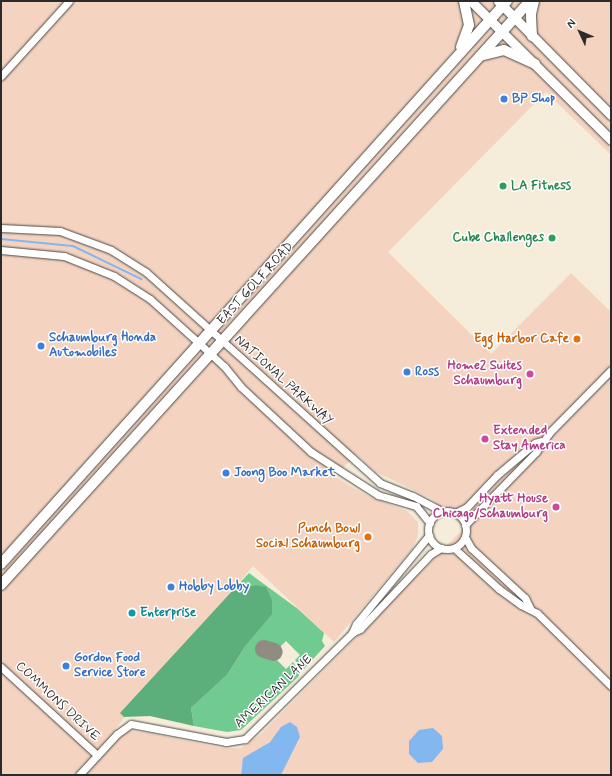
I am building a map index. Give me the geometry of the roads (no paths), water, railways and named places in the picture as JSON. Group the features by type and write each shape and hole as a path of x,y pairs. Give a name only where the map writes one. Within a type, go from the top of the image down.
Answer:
{"main road":[{"path":"450,64 465,39 469,25 464,1"},
{"path":"471,1 611,140"},
{"name":"EAST GOLF ROAD","path":"1,585 530,1"},
{"path":"532,36 531,14 534,1"},
{"path":"503,3 532,36 611,115"},
{"name":"EAST GOLF ROAD","path":"1,564 490,20 503,3"},
{"path":"480,56 504,50 535,64"}],"street":[{"path":"1,76 69,1"},
{"name":"NATIONAL PARKWAY","path":"1,228 60,231 111,250 146,272 211,331 221,342 380,483 413,496 443,512"},
{"path":"1,250 64,256 114,276 150,299 224,366 240,387 311,452 378,494 416,506 430,523 429,535 441,548 454,548 499,588 521,605 530,608"},
{"path":"465,525 536,452 542,441 611,370"},
{"path":"430,523 443,512 455,513 468,507 497,475 535,443 542,441"},
{"path":"455,513 465,525 465,536 471,548 525,598 530,608 611,686"},
{"name":"AMERICAN LANE","path":"352,633 356,624 429,535"},
{"path":"454,548 465,536"},
{"name":"AMERICAN LANE","path":"79,775 125,727 131,724 226,742 244,739 352,633 360,629 431,554 441,548"},
{"name":"COMMONS DRIVE","path":"1,667 97,756"}],"water":[{"path":"290,722 297,727 300,737 281,775 241,775 243,758 270,742 281,727"},
{"path":"433,728 442,736 443,749 432,762 418,763 409,754 409,741 419,730"}],"waterway":[{"path":"1,239 73,246 141,279"}],"place":[{"name":"BP Shop","path":"504,99"},
{"name":"LA Fitness","path":"503,186"},
{"name":"Cube Challenges","path":"552,238"},
{"name":"Egg Harbor Cafe","path":"577,339"},
{"name":"Schaumburg Honda Automobiles","path":"41,346"},
{"name":"Ross","path":"407,372"},
{"name":"Home2 Suites Schaumburg","path":"530,374"},
{"name":"Extended Stay America","path":"485,439"},
{"name":"Joong Boo Market","path":"226,473"},
{"name":"Hyatt House Chicago/Schaumburg","path":"556,507"},
{"name":"Punch Bowl Social Schaumburg","path":"368,537"},
{"name":"Hobby Lobby","path":"171,587"},
{"name":"Enterprise","path":"132,613"},
{"name":"Gordon Food Service Store","path":"66,666"}]}
